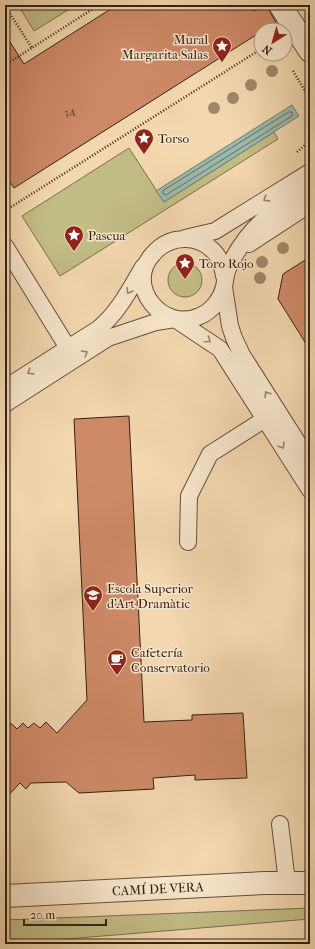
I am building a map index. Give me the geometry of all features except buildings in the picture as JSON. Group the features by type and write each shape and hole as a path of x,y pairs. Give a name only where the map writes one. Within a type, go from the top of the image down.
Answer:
{"street":[{"path":"280,5 310,51"},
{"name":"CAMÍ DE VERA","path":"5,896 287,882 310,883"}],"lane":[{"path":"5,388 107,322 121,303 149,257 158,248 170,241 215,231 310,172"},
{"path":"5,404 108,338 156,322 175,319 188,320 201,316 212,309 219,299 224,281 235,255 260,223 271,213 310,188"},
{"path":"235,255 259,237 310,204"},
{"path":"183,238 195,240 216,254 222,265 230,326 234,338 242,355 310,462"},
{"path":"5,246 68,348"},
{"path":"149,257 143,278 144,290 149,300 164,315 175,319 220,349 310,490"},
{"path":"188,542 189,496 210,454 265,419"},
{"path":"280,824 287,882"}],"path":[{"path":"5,65 100,5"},
{"path":"5,6 32,48"},
{"path":"12,207 253,54"},
{"path":"290,67 310,99"},
{"path":"292,155 307,143 310,138"}],"shaded area":[{"path":"18,5 76,5 34,31"},
{"path":"274,132 278,139 60,276 22,216 129,148 164,202"},
{"path":"182,263 188,263 192,264 199,270 202,280 201,287 195,294 188,297 182,297 178,296 171,290 168,283 168,277 169,273 175,266"},
{"path":"310,908 310,919 5,944 5,920"}],"water":[{"path":"292,105 299,116 164,202 156,191"}],"place":[{"name":"Mural Margarita Salas","path":"222,63"},
{"name":"Torso","path":"144,155"},
{"name":"Pascua","path":"74,252"},
{"name":"Toro Rojo","path":"185,280"},
{"name":"Escola Superior d'Art Dramàtic","path":"93,612"},
{"name":"Cafetería Conservatorio","path":"117,676"}]}
